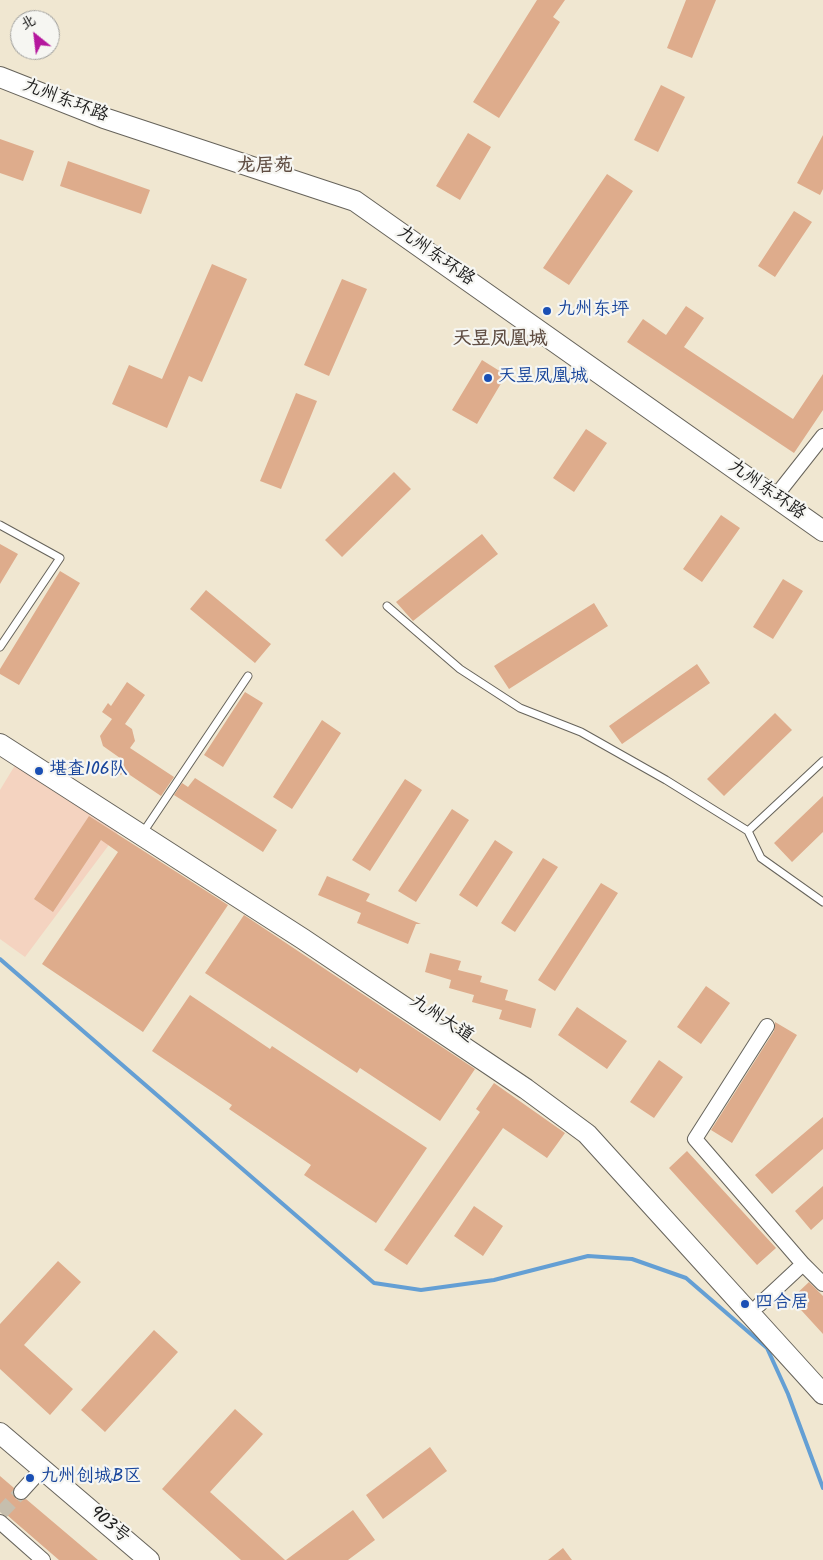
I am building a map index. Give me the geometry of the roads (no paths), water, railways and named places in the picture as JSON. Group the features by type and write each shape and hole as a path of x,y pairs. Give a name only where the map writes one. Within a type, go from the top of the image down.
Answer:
{"main road":[{"name":"九州东环路","path":"0,77 104,118 355,200 823,531"},
{"name":"九州大道","path":"0,734 541,1085 590,1121 618,1148 823,1376"},
{"path":"0,744 303,939 526,1089 587,1134 823,1394"},
{"name":"903号","path":"0,1433 39,1473 149,1560"},
{"path":"0,1446 39,1473 133,1560"}],"street":[{"path":"775,498 823,436"},
{"path":"767,1026 695,1139 803,1264 822,1281"},
{"path":"758,1305 803,1264"},
{"path":"21,1492 39,1473"},
{"path":"0,1516 43,1560"}],"lane":[{"path":"0,525 60,558 0,647"},
{"path":"387,606 460,669 520,708 581,732 666,780 748,831 761,858 823,902"},
{"path":"146,828 248,676"},
{"path":"748,831 823,761"}],"waterway":[{"path":"0,959 374,1283 421,1290 494,1280 588,1256 632,1259 686,1278 767,1348 788,1394 823,1488"}],"tunnel":[{"path":"1,1513 21,1492"}],"place":[{"name":"九州东坪","path":"547,311"},
{"name":"天昱凤凰城","path":"488,378"},
{"name":"堪查106队","path":"39,771"},
{"name":"四合居","path":"745,1304"},
{"name":"九州创城B区","path":"30,1478"}],"district":[{"name":"龙居苑","path":"265,168"},
{"name":"天昱凤凰城","path":"500,341"}]}
